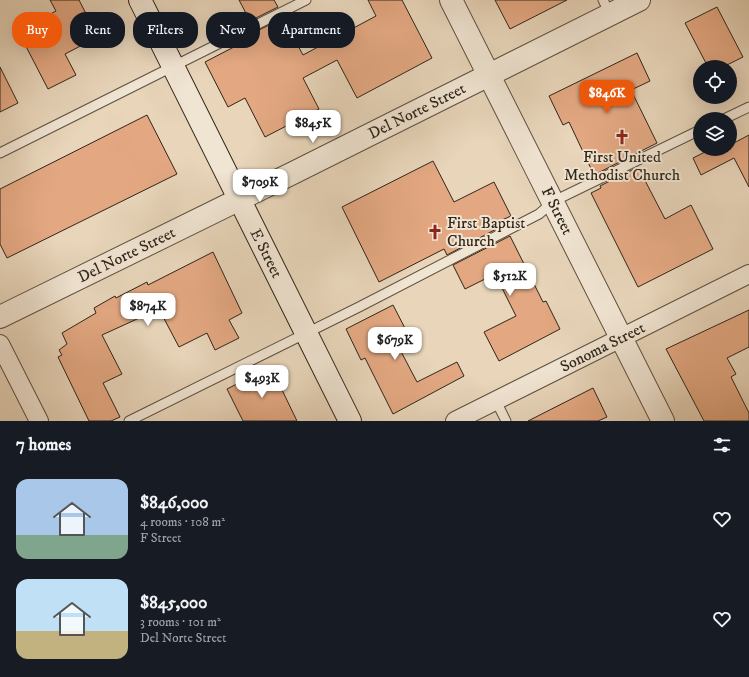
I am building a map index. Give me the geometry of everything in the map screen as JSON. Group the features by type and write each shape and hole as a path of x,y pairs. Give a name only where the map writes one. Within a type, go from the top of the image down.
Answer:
{"street":[{"name":"E Street","path":"140,0 172,67 350,421"},
{"name":"F Street","path":"451,0 554,201 663,421"},
{"name":"Del Norte Street","path":"0,316 490,75 607,7 639,0"},
{"name":"Sonoma Street","path":"456,421 749,274"},
{"path":"0,344 39,421"}],"lane":[{"path":"0,153 306,0"},
{"path":"737,113 749,107"},
{"path":"129,421 306,333 539,214 554,201 693,133"},
{"path":"496,401 506,421"}],"building":[{"path":"50,0 79,0 85,12 70,12 70,48 77,48 65,54 76,75 48,89 27,48 62,48 62,12 54,12 56,11"},
{"path":"239,0 274,0 278,7 260,16 260,12 245,12"},
{"path":"368,0 402,0 432,58 357,98 337,60 303,78 319,109 265,137 245,98 228,107 205,62 232,48 260,48 260,30 268,26 268,48 299,48 303,55 316,48 355,48 355,27 376,16"},
{"path":"495,0 567,0 510,29"},
{"path":"717,7 743,57 737,60 704,60 685,23"},
{"path":"637,53 650,81 631,90 657,143 594,175 569,122 563,125 549,96"},
{"path":"0,67 18,103 0,112"},
{"path":"147,115 177,174 7,258 0,244 0,189"},
{"path":"749,135 749,187 734,158 701,175 693,158 697,156 737,156 737,141"},
{"path":"433,161 454,202 494,182 511,216 502,220 504,225 447,255 444,249 379,282 342,207"},
{"path":"638,167 665,219 691,205 713,249 638,287 591,193 601,188 600,186"},
{"path":"510,236 543,302 546,301 560,329 499,361 484,332 516,316 495,274 465,289 453,265"},
{"path":"213,252 242,313 229,320 239,338 215,350 207,333 179,347 159,309 102,335 122,374 103,383 120,417 111,421 89,421 58,357 62,355 59,350 67,344 62,333 96,313 94,308 115,296 116,298 147,282 148,285"},
{"path":"393,305 409,336 396,342 417,382 457,362 464,376 393,414 365,358 361,360 346,329"},
{"path":"749,310 749,347 727,358 736,374 731,377 749,413 749,421 704,421 666,349"},
{"path":"271,367 297,421 243,421 227,389"},
{"path":"593,388 607,417 598,421 528,421"}],"place":[{"name":"First United Methodist Church","path":"622,137"},
{"name":"First Baptist Church","path":"435,232"}]}
